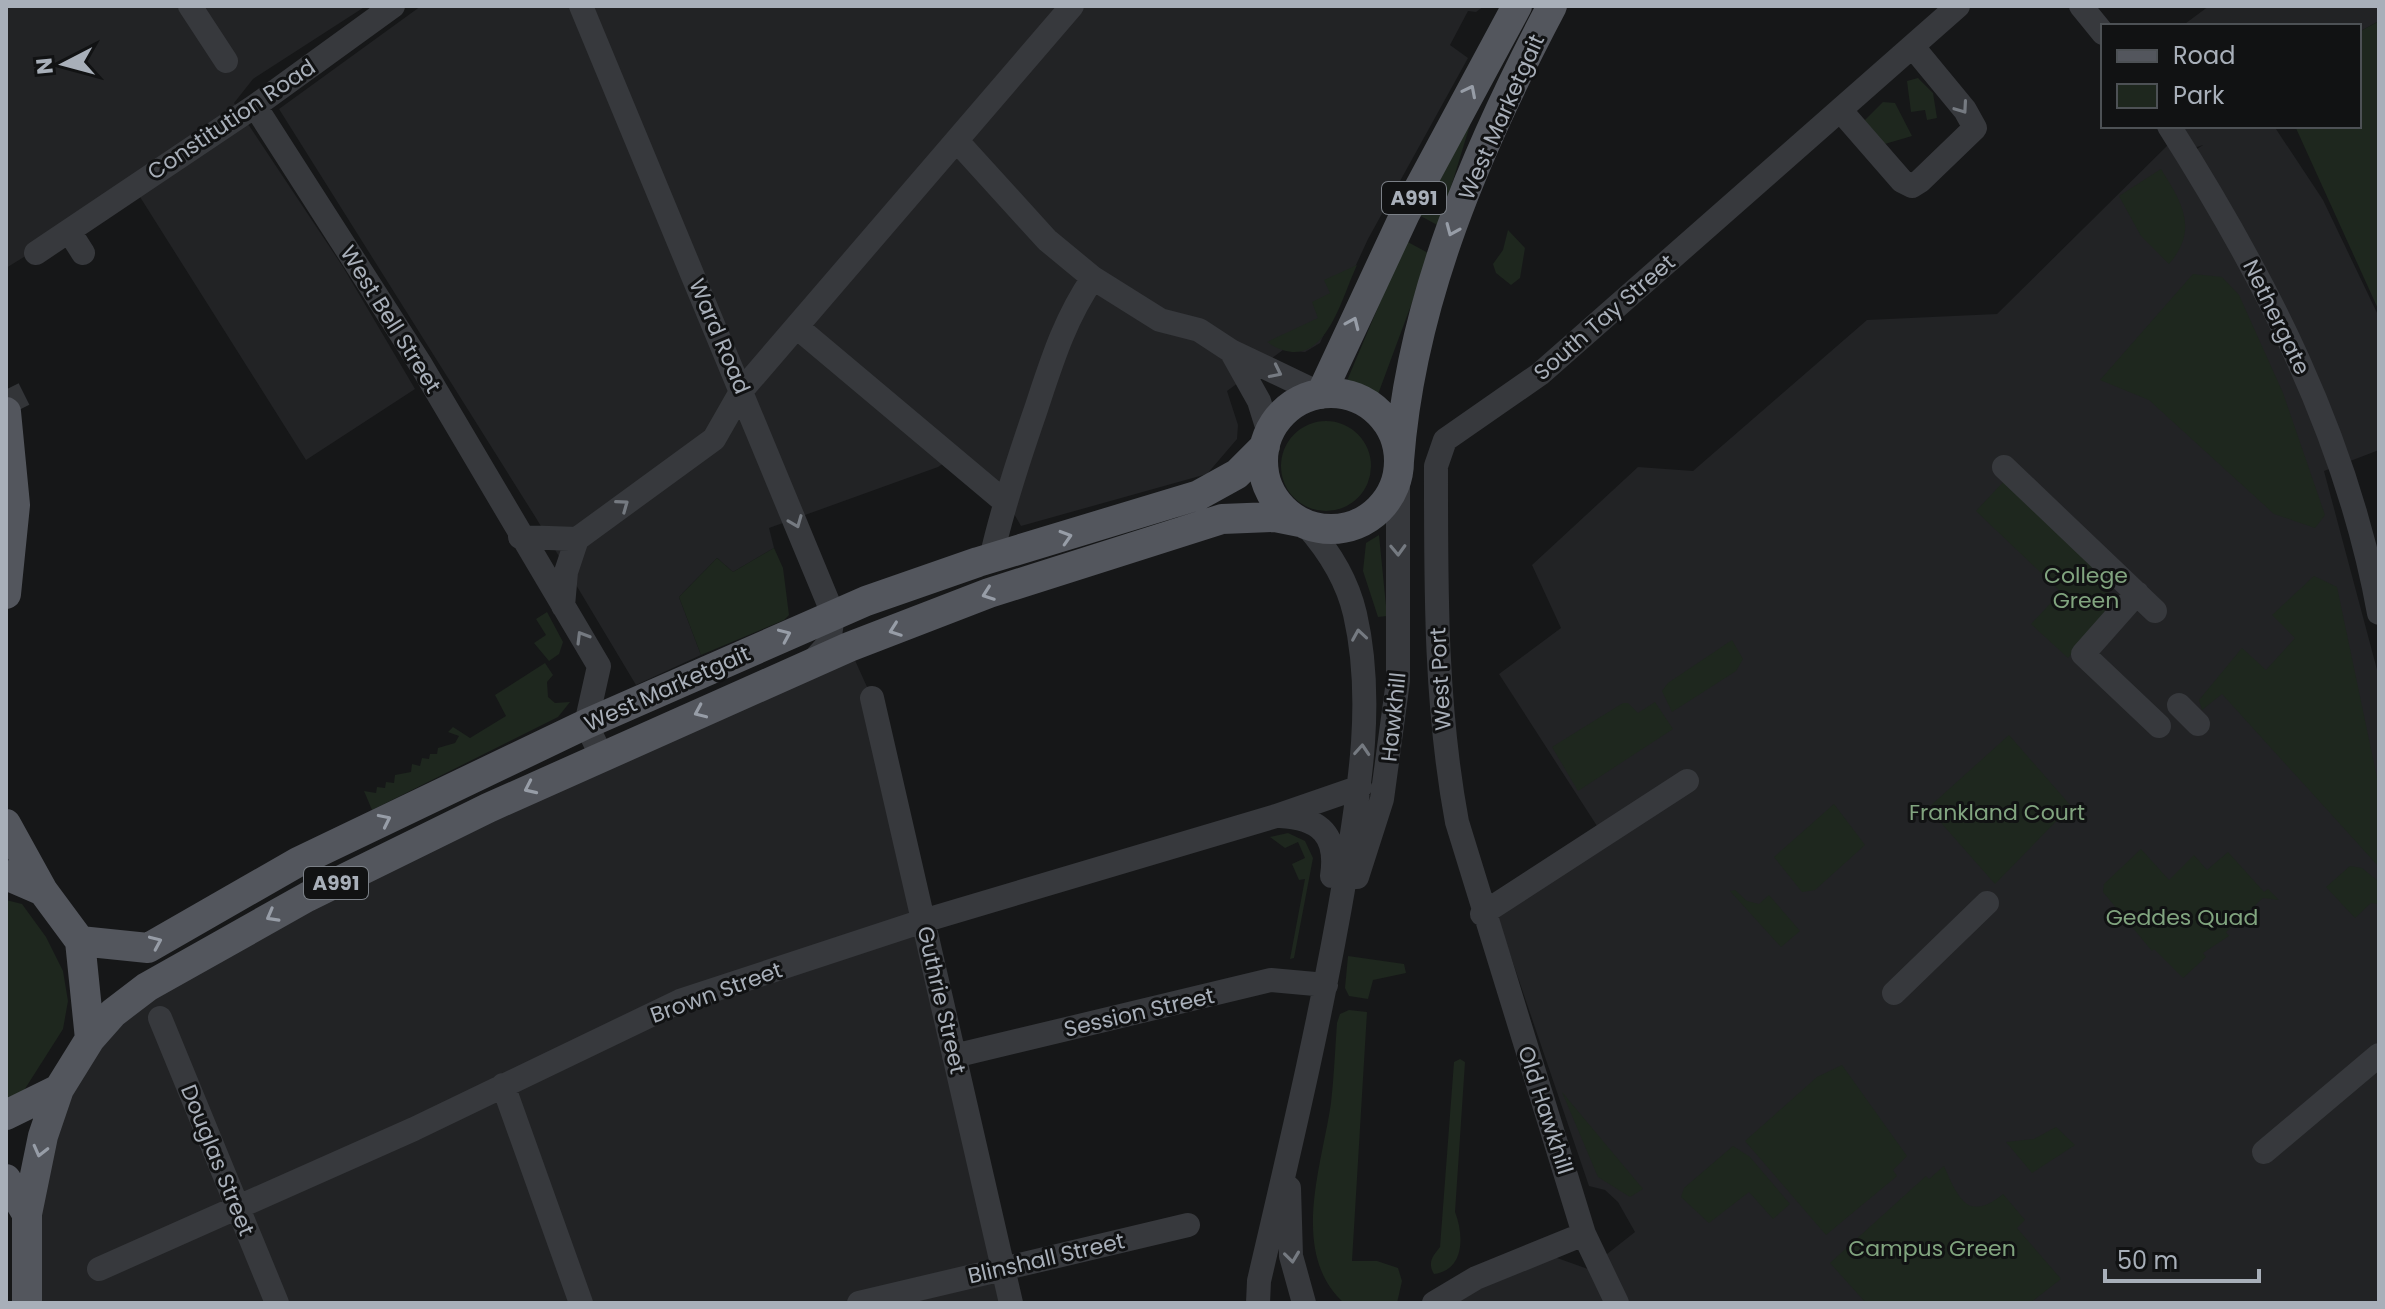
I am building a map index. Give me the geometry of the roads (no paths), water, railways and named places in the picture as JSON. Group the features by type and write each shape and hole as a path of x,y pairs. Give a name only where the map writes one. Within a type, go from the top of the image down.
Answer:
{"main road":[{"name":"West Marketgait","path":"1321,394 1405,214 1517,6"},
{"name":"West Marketgait","path":"1398,467 1416,339 1436,269 1500,114 1552,6"},
{"path":"1321,394 1352,396 1375,409 1393,434 1398,467 1384,503 1362,522 1329,530 1303,524 1282,509 1269,490 1263,468 1267,440 1288,409 1321,394"},
{"path":"6,412 15,505 6,594"},
{"name":"West Marketgait","path":"80,941 148,948 298,862 586,724 833,614 991,559 1199,495 1237,474 1267,440"},
{"name":"West Marketgait","path":"90,1039 113,1013 147,987 253,927 474,814 810,664 989,593 1222,519 1275,517 1303,524"},
{"path":"6,824 43,891 80,941 90,1039"},
{"path":"6,875 43,891"},
{"name":"A991","path":"59,1089 90,1039"},
{"path":"6,1115 59,1089"},
{"path":"27,1303 27,1214 43,1136 59,1089"},
{"path":"6,1179 27,1214"}],"street":[{"path":"190,6 226,61"},
{"name":"Constitution Road","path":"36,253 255,106 393,6"},
{"name":"Ward Road","path":"581,6 833,614"},
{"path":"563,606 566,572 577,539 714,439 742,390 1072,6"},
{"path":"1841,111 1902,181 1912,186 1920,181 1975,128 1965,110 1913,47 1958,6"},
{"path":"2081,6 2101,31"},
{"name":"South Tay Street","path":"1445,440 1540,374 1913,47"},
{"name":"West Bell Street","path":"255,106 421,365 599,666 586,724"},
{"name":"Nethergate","path":"2170,128 2228,221 2290,341 2320,408 2359,521 2379,613"},
{"path":"957,141 1047,240 1089,275 1160,320 1199,330 1231,351 1321,394"},
{"path":"69,231 83,253"},
{"path":"991,559 1005,502 1059,337 1089,275"},
{"path":"798,328 1005,502"},
{"path":"1231,351 1259,401 1267,440"},
{"path":"714,439 746,440 767,449"},
{"name":"West Port","path":"1445,440 1436,466 1439,689 1446,763 1457,822 1482,914"},
{"name":"Hawkhill","path":"1332,954 1382,799 1390,755 1400,621 1398,467"},
{"path":"2004,467 2155,611"},
{"name":"Hawkhill","path":"1258,1303 1259,1281 1332,954 1360,787 1365,713 1355,614 1332,559 1303,524"},
{"path":"520,537 577,539"},
{"path":"2137,593 2083,654 2159,726"},
{"path":"810,664 829,643 833,614"},
{"name":"Guthrie Street","path":"872,698 1011,1303"},
{"path":"2179,705 2198,724"},
{"path":"586,724 601,755"},
{"path":"1482,914 1687,781"},
{"name":"Brown Street","path":"99,1269 414,1129 680,1001 923,921 1276,816 1360,787"},
{"path":"1276,816 1309,821 1333,843 1335,856 1330,888 1332,954"},
{"path":"1894,993 1987,903"},
{"name":"Old Hawkhill","path":"1482,914 1558,1141 1584,1234 1617,1303"},
{"name":"Session Street","path":"954,1056 1271,980 1326,985"},
{"name":"Douglas Street","path":"160,1018 277,1303"},
{"path":"2264,1152 2379,1055"},
{"path":"503,1085 581,1303"},
{"name":"Hawkhill","path":"1288,1154 1291,1256 1304,1303"},
{"name":"Blinshall Street","path":"859,1303 1188,1225"},
{"path":"1434,1303 1476,1278 1584,1234"}],"tunnel":[{"path":"6,403 24,394"}],"park label":[{"name":"College Green","path":"2086,588"},
{"name":"Frankland Court","path":"1997,812"},
{"name":"Geddes Quad","path":"2182,917"},
{"name":"Campus Green","path":"1932,1248"}]}
